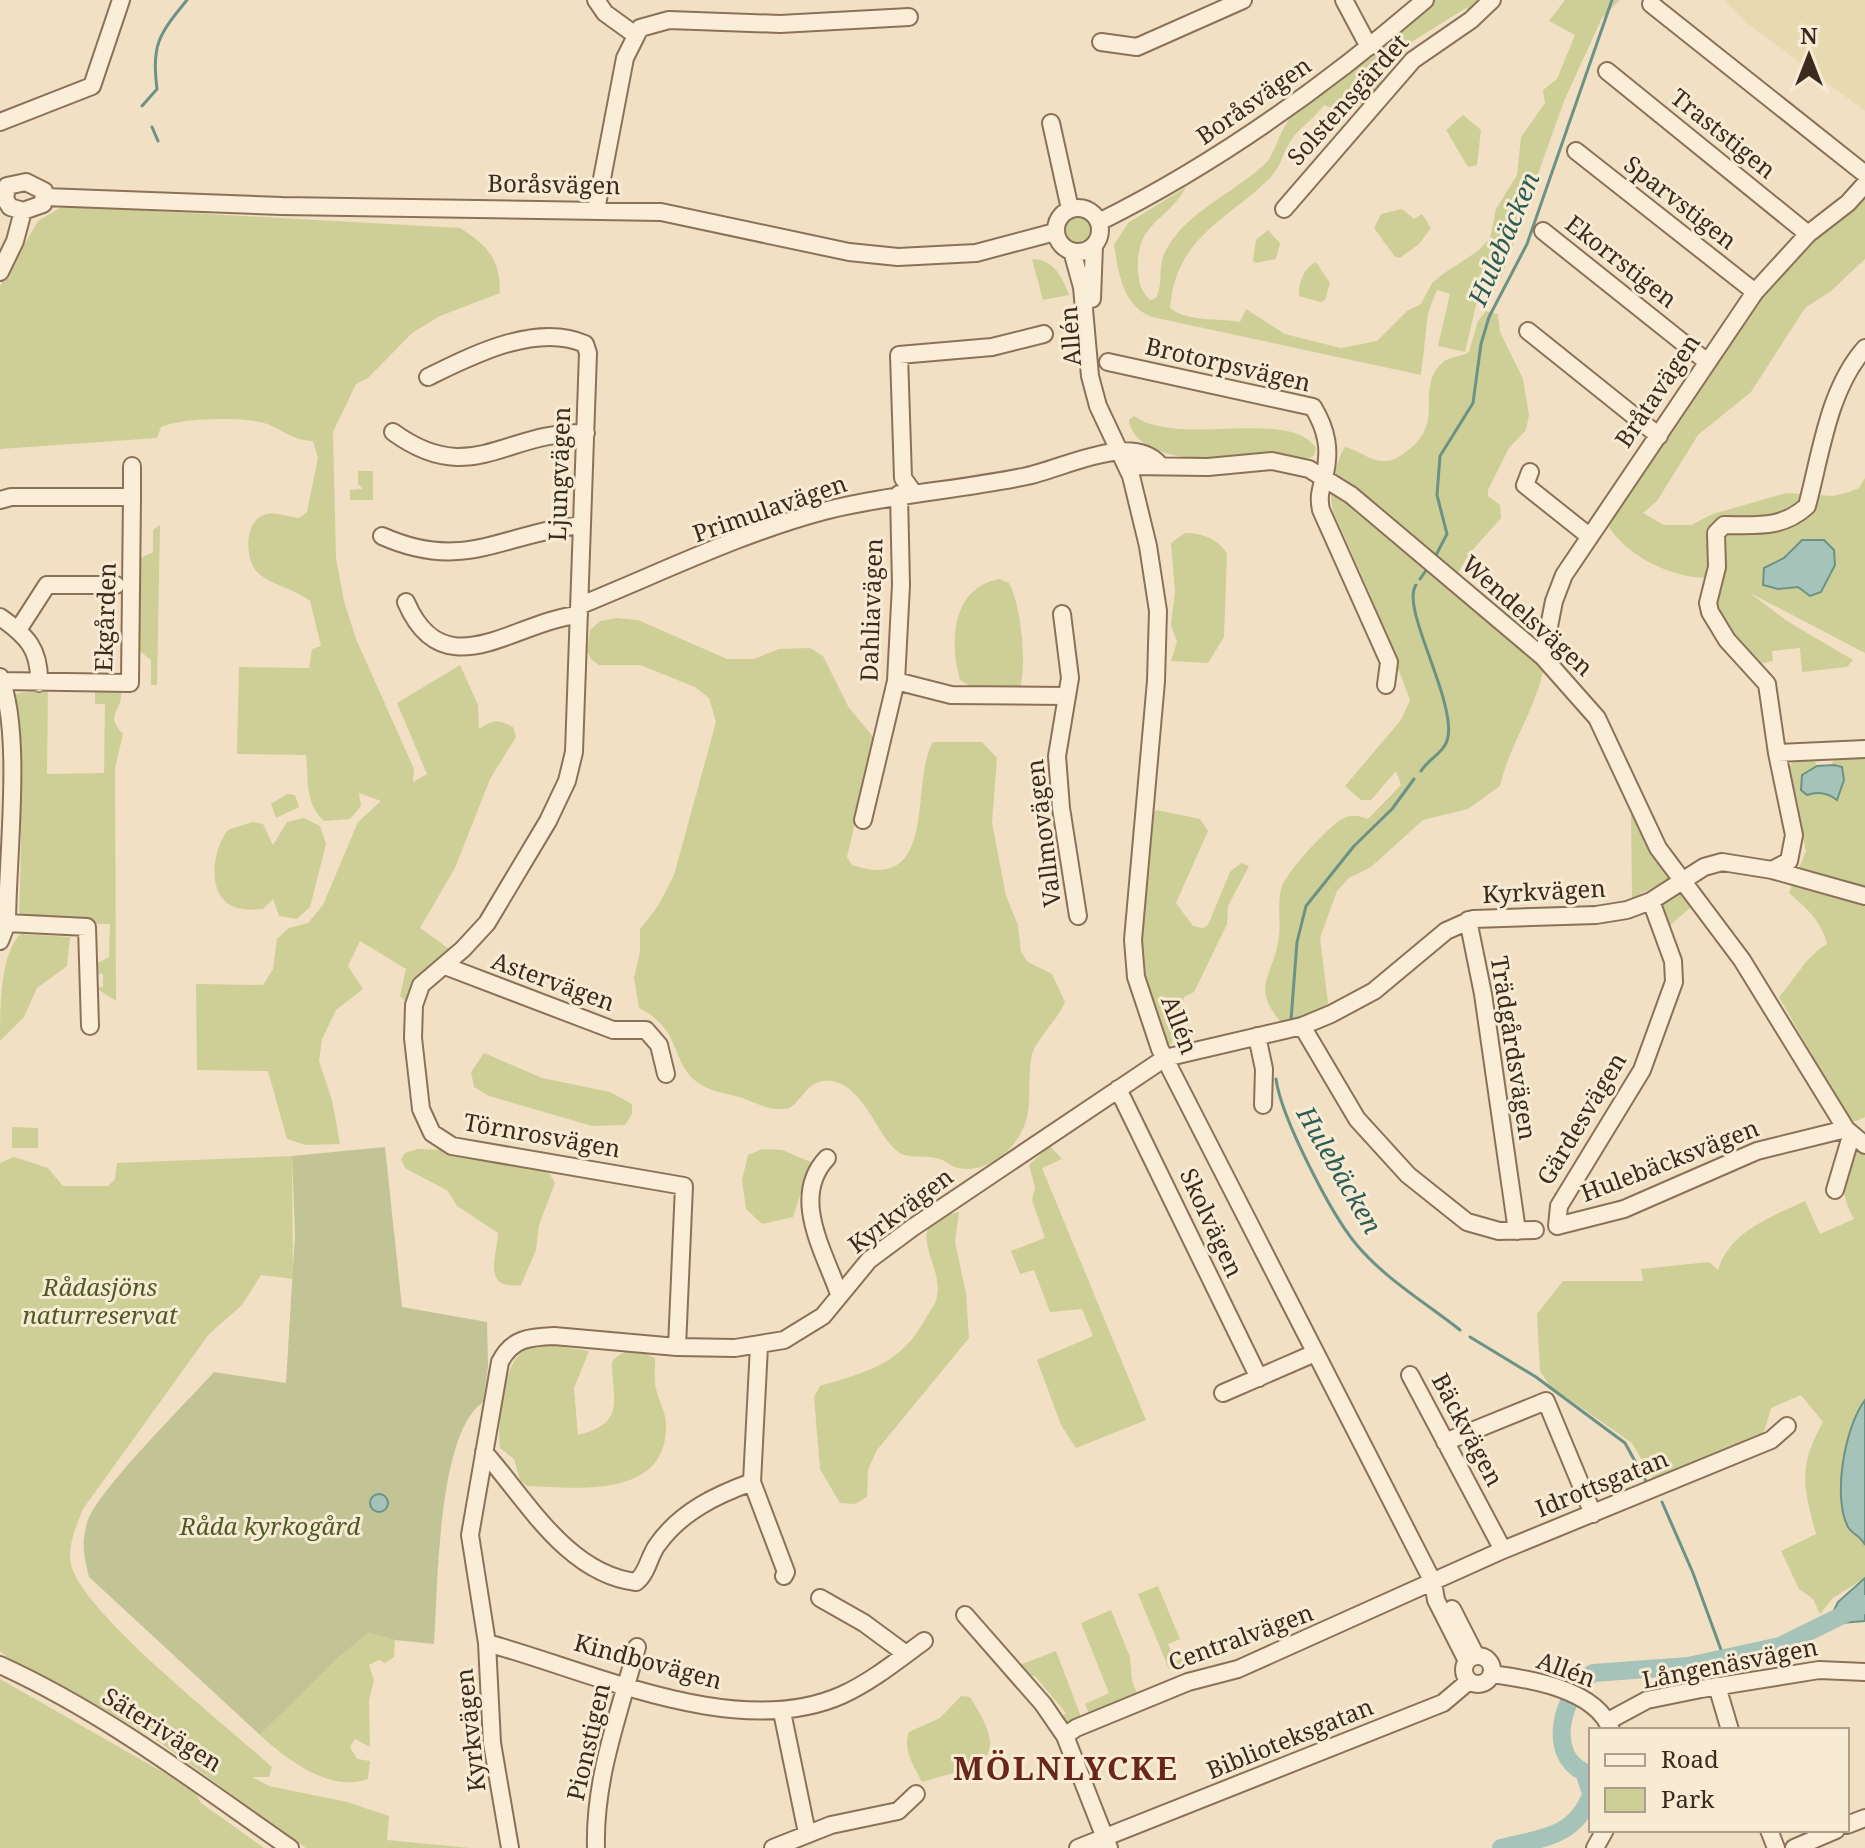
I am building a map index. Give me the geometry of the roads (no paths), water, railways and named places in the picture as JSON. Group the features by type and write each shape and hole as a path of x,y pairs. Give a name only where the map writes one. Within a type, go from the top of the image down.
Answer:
{"street":[{"path":"0,122 92,86 121,0"},
{"path":"596,0 605,13 634,34"},
{"path":"1101,42 1137,47 1243,0"},
{"path":"1344,0 1369,47"},
{"name":"Boråsvägen","path":"1099,222 1222,155 1369,47 1425,0"},
{"name":"Solstensgärdet","path":"1284,209 1413,60 1463,27 1492,0"},
{"path":"1651,4 1865,174"},
{"path":"596,210 616,101 634,34 654,21 768,24 909,17"},
{"name":"Traststigen","path":"1607,71 1808,234"},
{"path":"1051,123 1070,209"},
{"name":"Sparvstigen","path":"1576,151 1755,292"},
{"path":"26,182 41,187 45,197 39,207 23,211 10,207 3,190 12,183 26,182"},
{"name":"Bråtavägen","path":"1543,657 1558,587 1706,361 1755,292 1808,234 1848,203 1865,184"},
{"name":"Boråsvägen","path":"45,197 282,206 596,210 687,216 872,255 976,253 1055,232"},
{"path":"1070,209 1085,209 1099,222 1099,237 1094,245 1081,252 1072,251 1059,243 1055,232 1059,218 1070,209"},
{"path":"0,272 15,241 23,211"},
{"name":"Ekorrstigen","path":"1543,231 1706,361"},
{"name":"Allén","path":"1094,245 1091,273 1095,362 1109,423"},
{"name":"Allén","path":"1072,251 1082,287 1090,376 1098,406 1125,458 1148,546 1158,611 1156,681 1141,832 1134,961 1151,1025 1315,1353 1435,1586 1445,1596 1471,1659"},
{"path":"1528,331 1659,436"},
{"name":"Dahliavägen","path":"863,820 896,681 906,493 899,355 992,347 1044,334"},
{"name":"Ljungvägen","path":"428,377 508,344 562,339 585,344 588,353 580,610"},
{"path":"1772,870 1789,861 1794,835 1767,684 1727,640 1710,612 1708,603 1717,567 1716,533 1724,525 1774,525 1790,520 1807,506 1813,473 1844,378 1865,348"},
{"name":"Brotorpsvägen","path":"1108,362 1307,403 1313,407 1327,437 1325,477 1319,492 1321,510 1389,662 1386,685"},
{"path":"393,432 426,453 460,459 550,434 586,433"},
{"name":"Wendelsvägen","path":"1125,458 1144,453 1160,465 1208,467 1272,461 1297,464 1325,477 1543,657 1597,718 1644,822 1759,986 1854,1137"},
{"name":"Primulavägen","path":"406,602 414,621 427,635 463,647 484,646 821,512 906,493 1125,458"},
{"path":"0,500 11,497 132,497 132,466"},
{"path":"1530,472 1525,485 1589,536"},
{"name":"Ekgården","path":"1,679 39,683 130,683 132,497"},
{"path":"382,536 409,548 446,553 472,551 536,532 582,525"},
{"path":"18,630 47,585 116,585"},
{"name":"Törnrosvägen","path":"580,610 577,720 567,781 548,821 487,923 445,966 421,985 412,1021 421,1109 432,1133 452,1146 684,1186 677,1347"},
{"name":"Vallmovägen","path":"1062,614 1070,663 1057,756 1061,808 1078,916"},
{"path":"0,617 27,636 40,659 39,683"},
{"path":"0,941 7,923 4,839 10,715 1,679"},
{"path":"896,681 951,695 1065,696"},
{"path":"1777,753 1865,749"},
{"name":"Kyrkvägen","path":"510,1848 492,1743 487,1643 470,1535 500,1362 511,1345 521,1340 554,1336 677,1347 759,1346 784,1340 823,1316 869,1260 912,1228 1165,1058 1302,1026 1374,991 1430,943 1468,920 1613,914 1651,901 1704,867 1722,862 1772,870 1865,896"},
{"name":"Gärdesvägen","path":"1557,1226 1559,1206 1642,1070 1674,982 1673,961 1651,901"},
{"name":"Trädgårdsvägen","path":"1468,920 1483,994 1517,1231"},
{"path":"7,923 87,927 90,1026"},
{"name":"Astervägen","path":"445,966 613,1030 646,1030 659,1045 666,1074"},
{"path":"1302,1026 1357,1119 1384,1152 1467,1222 1517,1231 1535,1230"},
{"path":"1257,1036 1264,1069 1263,1105"},
{"name":"Skolvägen","path":"1118,1089 1259,1378"},
{"path":"1835,1190 1854,1137"},
{"name":"Hulebäcksvägen","path":"1557,1226 1624,1209 1757,1151 1854,1137"},
{"path":"827,1158 812,1178 809,1202 839,1294"},
{"path":"759,1346 752,1482 786,1572 784,1576"},
{"path":"1223,1393 1315,1353"},
{"name":"Bäckvägen","path":"1410,1375 1503,1550"},
{"path":"1445,1442 1546,1401 1593,1514"},
{"name":"Idrottsgatan","path":"1435,1586 1503,1550 1771,1440 1787,1426"},
{"path":"484,1452 567,1549 585,1563 633,1582 640,1579 655,1547 681,1519 752,1482"},
{"name":"Centralvägen","path":"1065,1736 1076,1728 1188,1682 1238,1669 1435,1586"},
{"path":"820,1598 864,1623 906,1654"},
{"path":"965,1615 1043,1704 1065,1736 1107,1843"},
{"name":"Kindbovägen","path":"487,1643 692,1702 782,1712 843,1695 924,1641"},
{"name":"Pionstigen","path":"596,1848 600,1782 637,1647"},
{"path":"1471,1659 1488,1661 1491,1674 1482,1684 1469,1681 1463,1672 1471,1659"},
{"name":"Säterivägen","path":"0,1665 123,1731 290,1848"},
{"name":"Långenäsvägen","path":"1609,1725 1647,1700 1819,1670 1865,1672"},
{"name":"Allén","path":"1491,1674 1554,1688 1583,1699 1599,1708 1609,1725"},
{"name":"Biblioteksgatan","path":"1078,1848 1107,1843 1443,1703 1469,1681"},
{"path":"1717,1686 1729,1728"},
{"path":"782,1712 807,1833"},
{"path":"773,1848 807,1833 898,1811 916,1794"},
{"path":"1794,1848 1831,1832"}],"water":[{"path":"1802,540 1824,540 1834,550 1835,565 1821,592 1810,596 1798,587 1778,589 1763,585 1764,568 1784,558"},
{"path":"1817,766 1842,767 1844,780 1837,800 1823,793 1807,795 1801,790 1802,775"},
{"path":"1865,1400 1865,1545 1848,1527 1843,1514 1841,1480 1852,1427"},
{"path":"375,1494 383,1494 388,1503 386,1510 375,1512 370,1507 370,1499"},
{"path":"1865,1578 1865,1621 1827,1624 1838,1602"}],"waterway":[{"path":"142,106 157,89 155,61 159,41 187,0"},
{"name":"Hulebäcken","path":"1435,557 1447,534 1437,495 1440,456 1473,403 1481,344 1489,317 1527,244 1612,0"},
{"path":"152,127 158,141"},
{"name":"Hulebäcken","path":"1420,579 1429,566"},
{"name":"Hulebäcken","path":"1416,585 1413,596 1415,613 1448,720 1446,743 1421,771"},
{"name":"Hulebäcken","path":"1291,1020 1297,942 1306,906 1354,846 1392,809 1414,779"},
{"name":"Hulebäcken","path":"1276,1079 1297,1140 1321,1189 1356,1244 1379,1268 1460,1330"},
{"name":"Hulebäcken","path":"1470,1337 1536,1377 1625,1443 1647,1483"},
{"name":"Hulebäcken","path":"1662,1502 1693,1573 1724,1658"},
{"path":"1589,1787 1584,1772 1572,1763 1565,1751 1562,1738 1563,1722 1573,1694 1593,1673 1688,1666 1780,1646 1865,1604"},
{"path":"1501,1848 1542,1838 1565,1828 1584,1810 1589,1799"}],"district":[{"name":"MÖLNLYCKE","path":"1066,1769"}],"park label":[{"name":"Rådasjöns naturreservat","path":"100,1302"},
{"name":"Råda kyrkogård","path":"270,1527"}]}
